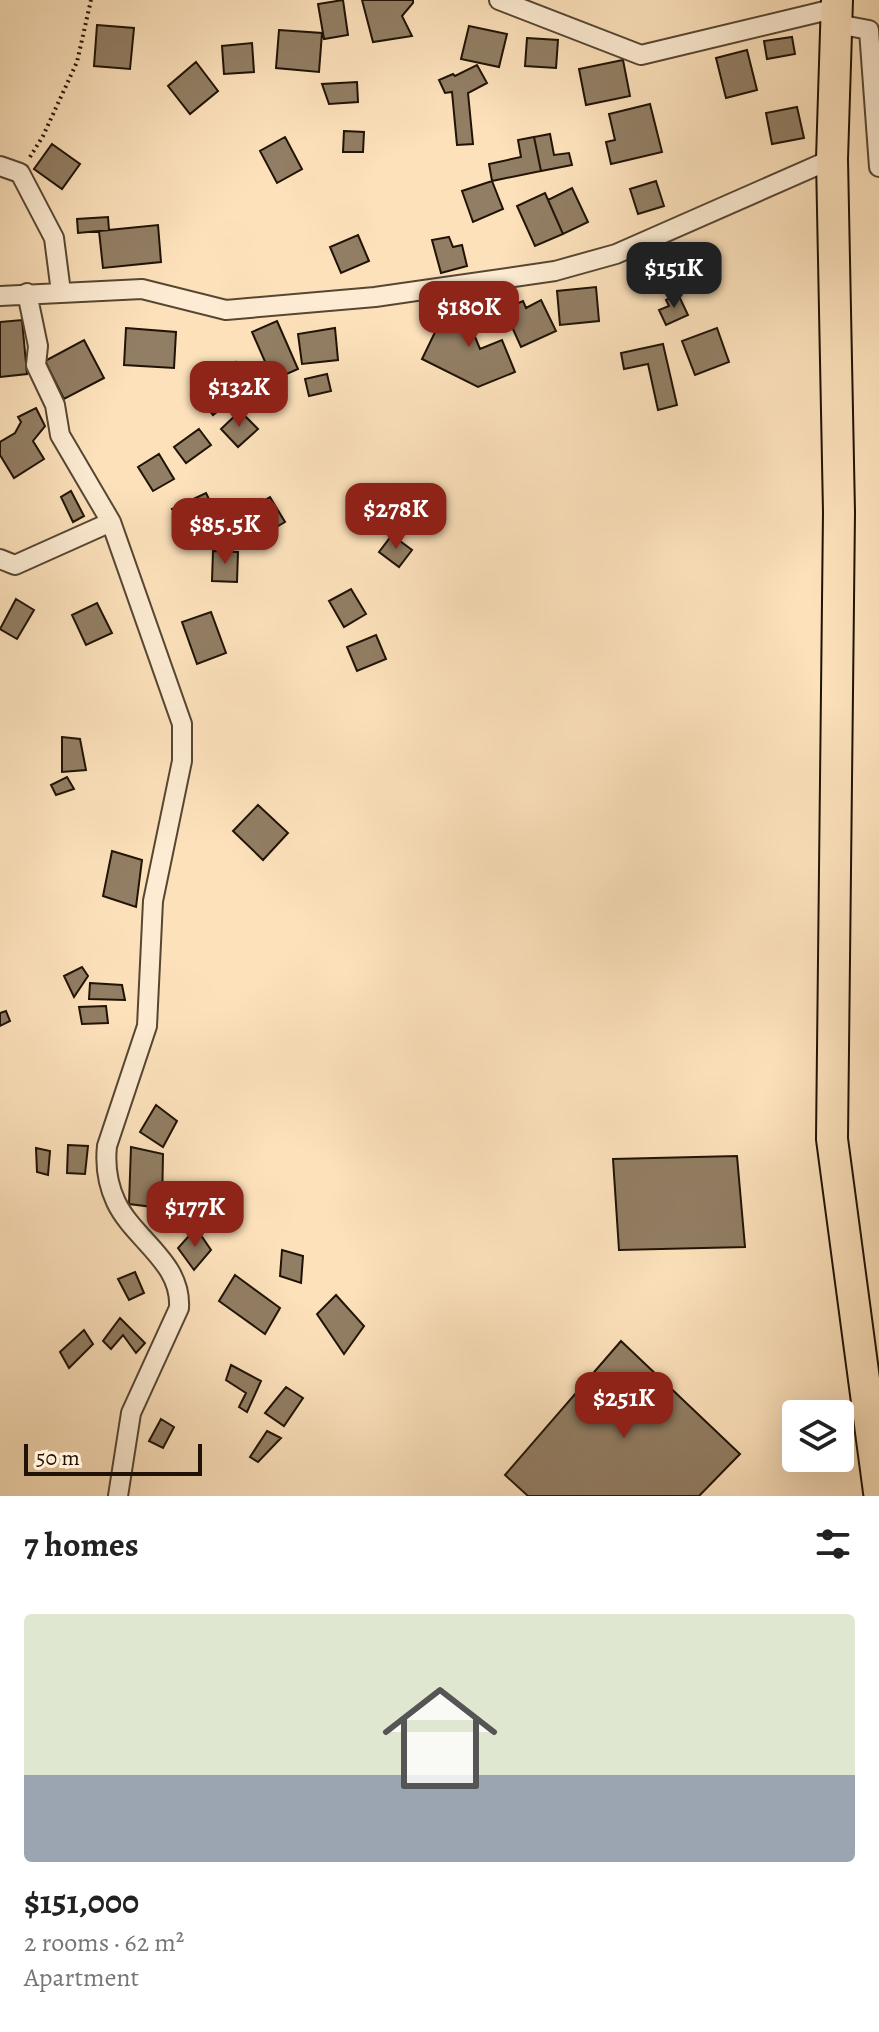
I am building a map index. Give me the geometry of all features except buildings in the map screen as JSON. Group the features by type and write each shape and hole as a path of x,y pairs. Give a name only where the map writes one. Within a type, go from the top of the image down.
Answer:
{"main road":[{"path":"837,11 832,159 839,512 832,1139 879,1492"}],"street":[{"path":"499,0 641,55 837,11 869,30 879,167"},
{"path":"0,296 142,289 226,310 375,297 555,271 616,254 832,159"},
{"path":"0,166 20,173 54,238 61,292"},
{"path":"27,293 38,346 36,365 55,405 60,435 111,522 182,724 182,761 153,901 147,1026 107,1146 105,1166 116,1203 171,1272 180,1291 179,1308 131,1413 118,1496"},
{"path":"0,559 15,565 111,522"}],"path":[{"path":"20,173 43,136 77,62 91,0"}]}
